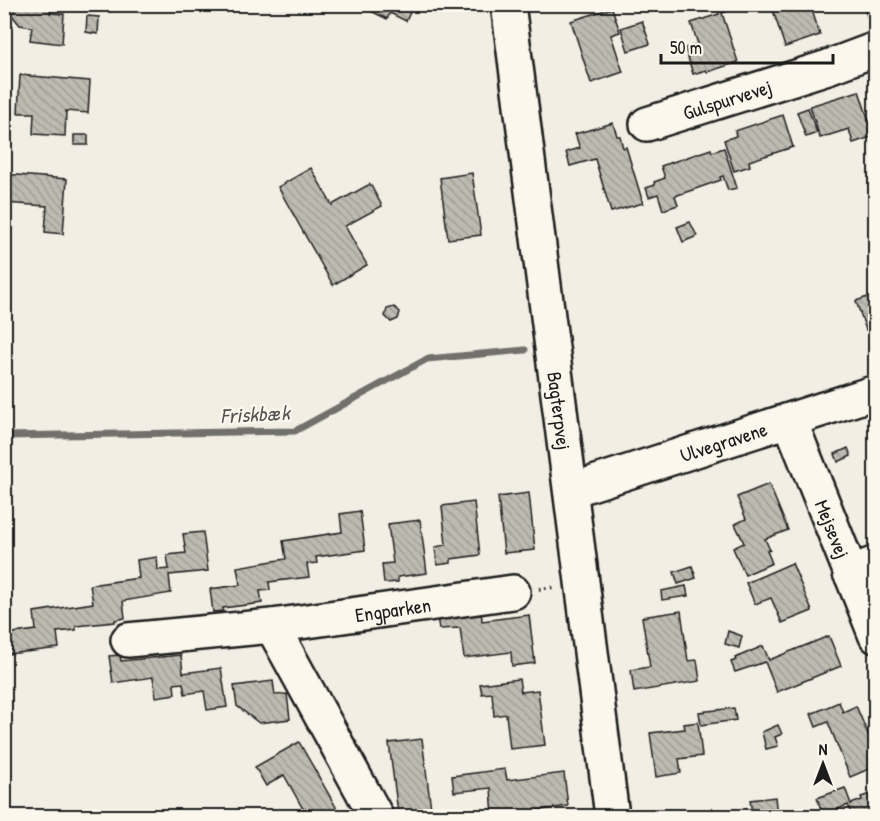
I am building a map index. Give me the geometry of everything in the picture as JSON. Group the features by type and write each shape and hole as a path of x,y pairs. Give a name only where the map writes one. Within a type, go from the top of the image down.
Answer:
{"street":[{"name":"Bagterpvej","path":"508,4 612,816"},
{"name":"Gulspurvevej","path":"647,124 828,67 876,49"},
{"name":"Ulvegravene","path":"572,490 876,393"},
{"name":"Mejsevej","path":"789,421 863,568 876,636"},
{"name":"Engparken","path":"128,640 272,626 513,592"},
{"path":"272,626 376,816"}],"path":[{"path":"513,592 582,583"}],"building":[{"path":"21,4 51,4 50,13 64,14 62,44 30,40 32,27 20,25 10,13"},
{"path":"357,4 414,4 406,21 390,13 387,19"},
{"path":"716,4 728,4 730,10 722,13 738,62 693,74 685,48 698,44 691,23 719,14"},
{"path":"771,4 810,4 820,35 785,47"},
{"path":"863,4 876,4 876,17 868,19"},
{"path":"612,8 620,32 611,35 623,72 591,83 571,21"},
{"path":"87,16 99,17 98,34 86,32"},
{"path":"642,21 650,44 628,51 621,28"},
{"path":"20,75 90,81 88,113 66,111 65,136 33,134 34,113 18,113"},
{"path":"859,91 874,136 853,143 849,129 820,138 810,106"},
{"path":"808,108 817,133 806,137 797,112"},
{"path":"783,115 793,147 749,161 750,166 734,171 724,140 736,136 735,131"},
{"path":"613,123 623,148 626,147 643,203 611,212 595,159 570,166 566,152 580,148 575,134"},
{"path":"74,135 88,135 88,145 74,145"},
{"path":"724,148 737,188 728,190 723,176 720,177 721,180 675,196 678,205 663,210 658,194 649,197 646,188 665,178 661,166 711,149 712,152"},
{"path":"311,168 332,205 370,184 382,206 345,226 367,265 333,285 278,187"},
{"path":"472,173 481,235 448,239 440,178"},
{"path":"4,174 67,179 63,234 45,232 47,206 4,203"},
{"path":"690,222 697,236 683,242 677,227"},
{"path":"876,294 876,326 866,330 856,301"},
{"path":"394,307 400,312 398,319 391,322 385,316 387,309"},
{"path":"848,448 851,456 838,462 835,454"},
{"path":"769,484 788,530 765,539 772,563 745,575 733,548 744,543 735,524 746,519 737,497"},
{"path":"529,493 535,550 504,553 498,497"},
{"path":"474,502 480,555 451,559 451,563 437,565 435,547 446,545 442,506"},
{"path":"360,511 365,550 316,557 317,563 307,564 309,577 269,582 270,590 260,591 262,603 223,608 223,611 213,612 210,589 240,585 237,567 286,559 283,541 342,532 340,514"},
{"path":"420,520 427,573 398,577 398,582 384,583 382,564 393,563 388,524"},
{"path":"203,532 208,571 169,575 171,593 123,601 125,618 115,620 115,622 76,626 76,630 57,632 59,648 9,654 6,634 36,630 34,612 93,603 90,585 139,578 137,560 157,557 158,570 169,569 167,555 186,553 183,534"},
{"path":"792,563 812,611 782,623 771,598 755,604 746,583"},
{"path":"692,566 696,578 678,584 674,572"},
{"path":"686,586 688,596 662,600 661,591"},
{"path":"481,609 482,621 529,615 535,663 512,666 511,652 464,658 460,628 439,629 437,616"},
{"path":"681,611 688,661 697,660 700,681 634,692 631,670 650,667 642,617"},
{"path":"728,631 742,636 739,648 725,644"},
{"path":"829,636 841,666 777,692 765,662 735,672 731,662 763,646 769,660"},
{"path":"120,655 121,661 181,655 183,673 221,668 227,707 207,710 204,691 185,694 183,683 174,684 175,694 156,697 153,677 113,683 109,656"},
{"path":"519,679 521,692 538,690 545,745 510,749 506,714 494,716 492,693 482,694 480,684"},
{"path":"273,681 275,695 287,694 290,719 259,723 237,706 234,686"},
{"path":"839,702 843,712 856,706 876,753 876,766 850,777 828,722 816,727 811,714"},
{"path":"734,708 736,720 701,725 699,712"},
{"path":"698,722 702,756 679,759 681,773 656,777 650,733 685,729 684,724"},
{"path":"778,725 782,734 775,737 778,746 766,749 762,732"},
{"path":"422,739 431,809 398,813 389,743"},
{"path":"299,742 341,816 307,816 284,775 266,786 255,767"},
{"path":"505,769 507,780 564,773 568,806 527,812 528,816 493,816 491,788 454,792 452,776"},
{"path":"845,788 851,804 862,800 861,797 876,792 876,816 852,816 848,805 823,815 817,798"},
{"path":"775,797 777,815 729,816 752,813 750,800"}],"waterway":[{"name":"Friskbæk","path":"4,436 295,431 427,359 525,350"}]}
